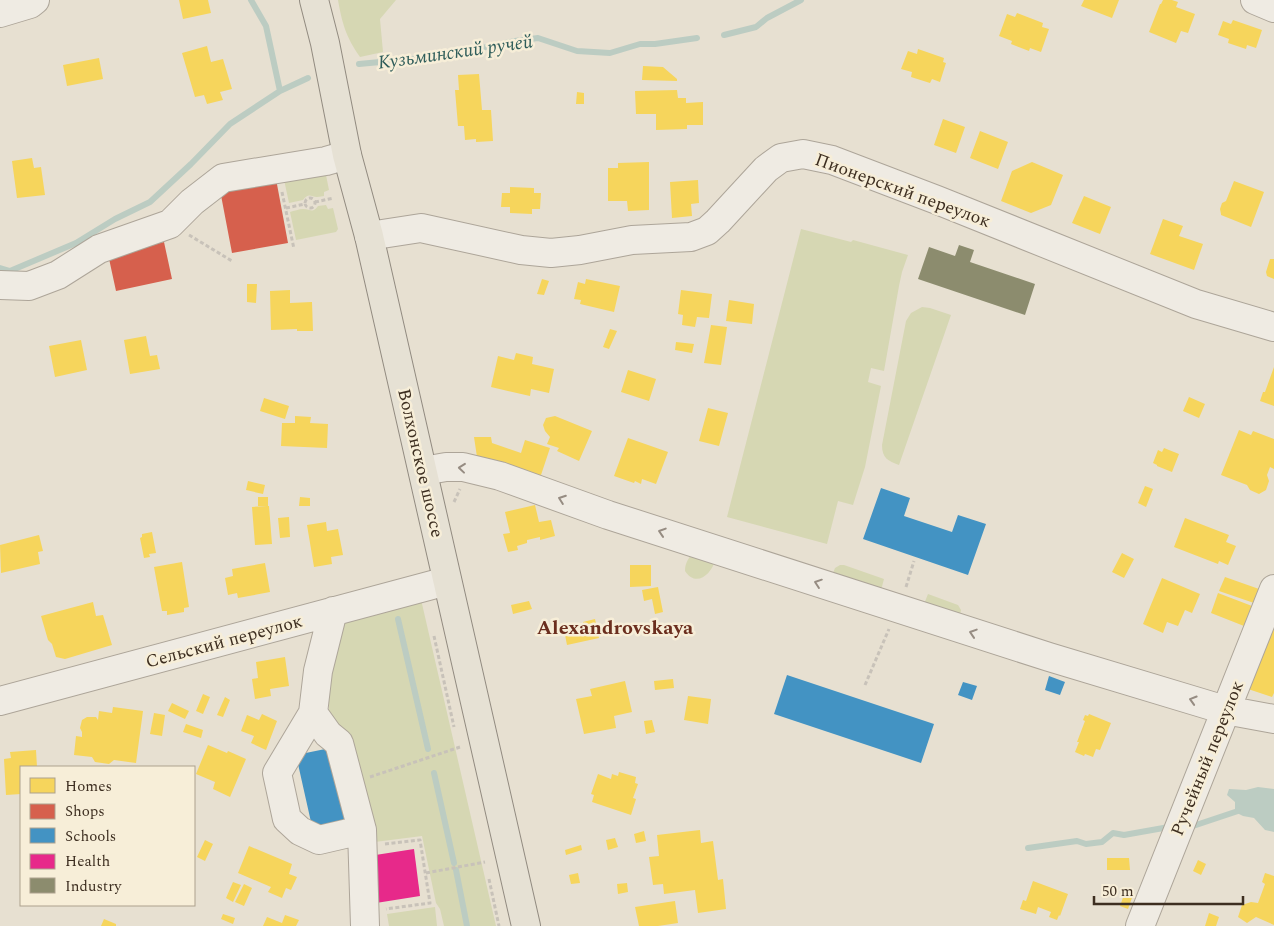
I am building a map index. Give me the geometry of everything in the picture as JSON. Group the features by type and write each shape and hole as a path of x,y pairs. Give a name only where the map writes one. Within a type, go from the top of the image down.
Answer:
{"main road":[{"name":"Волхонское шоссе","path":"314,0 325,43 347,155 369,236 526,926"}],"street":[{"path":"0,13 30,4 35,0"},
{"path":"1255,0 1274,8"},
{"name":"Пионерский переулок","path":"369,236 421,228 521,250 551,253 580,250 632,240 691,237 707,231 718,221 766,168 781,158 803,154 832,160 937,200 1196,304 1274,327"},
{"path":"0,285 29,286 58,274 99,249 170,224 192,202 223,178 326,161 347,155"},
{"path":"423,471 446,467 463,467 500,476 608,515 1019,648 1225,710 1274,719"},
{"name":"Сельский переулок","path":"0,701 447,581"},
{"name":"Ручейный переулок","path":"1140,926 1274,590"},
{"path":"333,612 318,671 313,713 277,773 287,819 300,831 319,840 362,839"},
{"path":"313,713 328,734 339,743 350,783 362,839 365,919"}],"path":[{"path":"281,185 294,249"},
{"path":"305,204 309,198 316,202 334,198"},
{"path":"305,204 307,208 312,208 316,202"},
{"path":"286,208 305,204"},
{"path":"183,232 232,261"},
{"path":"865,685 890,625"},
{"path":"350,783 460,748"},
{"path":"362,839 420,840 430,903 365,919"},
{"path":"426,873 485,862"}],"green space":[{"path":"338,0 396,0 380,19 383,52 360,57 345,30"},
{"path":"325,170 329,190 324,192 324,196 308,196 303,200 289,203 283,175"},
{"path":"326,205 328,209 333,208 338,229 336,232 296,240 290,212 301,209 313,210 318,206"},
{"path":"801,229 851,242 853,240 908,255 899,286 884,371 871,368 868,382 881,386 865,467 853,505 838,501 827,544 727,517"},
{"path":"922,307 951,315 899,465 886,458 882,445 906,321 911,313"},
{"path":"691,555 715,560 711,570 699,579 689,576 685,571 686,563"},
{"path":"840,565 884,579 880,594 833,573 835,568"},
{"path":"928,594 958,605 961,610 960,615 924,604"},
{"path":"420,595 496,926 444,926 440,909 436,903 422,836 367,843 330,727 328,688 337,617"},
{"path":"435,907 437,926 389,926 387,914"}],"shaded area":[{"path":"1258,787 1274,789 1274,832 1265,830 1254,818 1235,812 1235,802 1227,795 1229,789 1246,790"}],"building: Homes":[{"path":"179,0 208,0 211,13 183,19"},
{"path":"1084,0 1119,0 1112,18 1081,6"},
{"path":"1163,0 1178,2 1176,7 1195,14 1188,33 1181,31 1176,43 1149,32"},
{"path":"1017,13 1043,23 1042,27 1049,29 1041,52 1030,48 1029,51 1011,44 1012,41 999,36 1007,14 1015,17"},
{"path":"1233,20 1262,30 1256,48 1247,45 1246,49 1228,43 1229,39 1218,35 1223,21 1231,24"},
{"path":"207,46 211,62 223,59 232,89 220,92 223,100 207,104 204,95 195,97 182,53"},
{"path":"918,49 944,58 943,62 946,63 940,82 932,79 930,83 911,77 912,72 901,69 908,51 917,54"},
{"path":"99,58 103,79 67,86 63,65"},
{"path":"643,66 663,67 677,81 642,80"},
{"path":"479,74 482,110 491,110 493,141 476,142 476,139 465,140 464,126 458,126 455,90 459,90 458,75"},
{"path":"677,90 678,98 686,98 686,103 703,102 703,125 687,125 687,129 656,130 656,114 636,114 635,91"},
{"path":"577,92 584,93 584,104 576,104"},
{"path":"943,119 965,127 956,153 934,145"},
{"path":"980,131 1008,142 998,169 970,158"},
{"path":"32,158 34,168 41,167 45,195 17,198 12,161"},
{"path":"649,162 649,210 628,211 627,201 608,201 608,168 618,168 618,163"},
{"path":"1032,162 1063,175 1051,205 1031,213 1001,201 1012,171"},
{"path":"698,180 699,203 691,204 692,216 672,218 670,182"},
{"path":"1234,181 1264,192 1251,227 1221,215 1222,203 1226,201"},
{"path":"510,187 534,188 534,193 541,193 540,209 532,209 532,214 510,213 510,207 501,207 502,193 510,193"},
{"path":"1084,196 1111,207 1100,234 1072,223"},
{"path":"1163,219 1183,226 1179,236 1203,244 1194,270 1150,254"},
{"path":"1270,259 1274,259 1274,279 1267,276 1266,272"},
{"path":"542,279 549,281 544,295 537,294"},
{"path":"586,279 620,286 614,312 580,304 581,300 574,299 578,282 585,284"},
{"path":"247,284 257,284 256,303 247,302"},
{"path":"290,290 290,303 312,302 313,331 297,331 297,329 271,330 270,291"},
{"path":"681,290 712,294 709,318 697,317 695,327 682,325 683,315 678,314"},
{"path":"729,300 754,304 752,324 726,321"},
{"path":"711,325 727,327 721,365 704,363"},
{"path":"610,329 617,331 609,349 603,347"},
{"path":"146,336 150,356 157,355 160,369 130,374 124,340"},
{"path":"81,340 87,370 55,377 49,346"},
{"path":"676,342 694,344 692,353 675,350"},
{"path":"516,353 533,357 532,364 554,369 549,393 531,389 530,396 491,387 498,356 514,360"},
{"path":"1274,367 1274,406 1260,401"},
{"path":"628,370 656,379 649,401 621,392"},
{"path":"1189,397 1205,404 1199,418 1183,411"},
{"path":"264,398 289,406 285,419 260,411"},
{"path":"708,408 728,413 719,446 699,441"},
{"path":"295,416 311,417 310,423 328,424 327,448 281,446 282,423 295,423"},
{"path":"555,416 592,431 579,461 557,451 559,448 547,444 550,437 543,425 546,418"},
{"path":"1239,430 1251,435 1253,431 1274,439 1274,469 1270,467 1267,475 1269,481 1266,490 1259,494 1250,490 1247,485 1221,475"},
{"path":"474,437 491,437 492,443 521,453 525,440 550,448 540,478 477,457"},
{"path":"628,438 668,452 656,484 642,479 641,484 635,481 634,483 614,476"},
{"path":"1164,448 1179,454 1172,472 1153,463 1158,450 1162,452"},
{"path":"248,481 265,485 263,494 246,490"},
{"path":"1145,486 1153,489 1146,507 1138,503"},
{"path":"258,497 268,497 268,506 258,506"},
{"path":"300,497 310,498 310,506 299,506"},
{"path":"535,505 539,522 551,520 555,536 540,540 540,537 527,540 527,543 517,546 518,550 508,552 503,534 510,533 505,512"},
{"path":"269,506 272,544 255,545 252,507"},
{"path":"289,517 290,537 280,538 278,518"},
{"path":"1185,518 1229,535 1226,542 1236,546 1228,565 1219,561 1218,564 1174,547"},
{"path":"326,522 327,531 338,529 343,555 331,557 332,564 314,567 307,525"},
{"path":"152,532 156,553 149,554 150,557 144,558 140,538 142,534"},
{"path":"39,535 43,551 38,552 40,564 1,573 0,545"},
{"path":"1122,553 1134,559 1124,578 1112,572"},
{"path":"182,562 189,607 184,608 184,612 167,615 167,611 162,611 154,567"},
{"path":"265,563 270,592 238,598 237,593 228,595 225,578 233,576 232,569"},
{"path":"630,565 651,565 651,586 630,587"},
{"path":"1225,577 1259,589 1254,603 1219,591"},
{"path":"1162,578 1200,594 1192,613 1185,610 1178,626 1167,622 1163,633 1143,624"},
{"path":"658,587 663,612 655,614 652,599 644,601 642,590"},
{"path":"1218,593 1252,606 1244,626 1211,613"},
{"path":"529,601 532,609 513,614 511,605"},
{"path":"93,602 96,616 103,615 112,645 65,659 56,657 52,644 48,640 41,616"},
{"path":"595,619 599,638 567,645 563,625 576,623 578,630 584,628 583,622"},
{"path":"1274,620 1274,693 1272,697 1248,689"},
{"path":"285,657 289,686 270,689 271,696 255,699 252,679 258,678 256,662"},
{"path":"673,679 674,688 655,690 654,681"},
{"path":"625,681 632,712 614,716 616,728 584,734 576,699 592,696 590,689"},
{"path":"203,694 210,697 203,714 196,711"},
{"path":"688,696 711,699 708,724 684,720"},
{"path":"225,697 230,700 223,717 217,715"},
{"path":"172,703 189,711 185,719 168,711"},
{"path":"113,707 143,711 136,763 114,760 109,764 95,762 92,757 74,755 76,736 82,737 80,728 82,720 87,717 96,717 98,720 99,711 112,713"},
{"path":"154,713 165,715 162,736 150,734"},
{"path":"262,714 277,721 266,750 251,743 254,736 241,731 247,715 259,720"},
{"path":"1089,714 1111,723 1100,750 1096,749 1093,757 1075,752 1085,721 1083,720 1085,715 1088,716"},
{"path":"652,720 655,732 646,734 644,721"},
{"path":"186,724 203,730 201,738 183,732"},
{"path":"208,745 246,759 230,797 213,789 215,782 196,774"},
{"path":"36,750 37,766 20,766 20,794 6,795 4,759 11,758 10,752"},
{"path":"619,772 636,777 635,783 638,784 633,798 636,799 631,815 592,802 594,795 591,794 598,774 611,779 612,774 618,776"},
{"path":"700,830 701,843 713,841 718,880 723,879 726,909 698,913 695,890 664,894 663,884 653,885 649,857 659,856 657,835"},
{"path":"644,831 646,841 636,843 634,834"},
{"path":"615,838 618,847 608,850 606,840"},
{"path":"205,840 213,844 205,861 197,857"},
{"path":"581,845 582,850 566,855 565,850"},
{"path":"249,846 292,864 289,874 297,877 291,890 286,888 282,898 268,892 271,887 238,873"},
{"path":"1107,858 1129,858 1130,870 1107,870"},
{"path":"1198,860 1206,864 1201,875 1193,871"},
{"path":"578,873 580,883 571,884 569,875"},
{"path":"1265,873 1274,876 1274,925 1256,917 1247,923 1238,917 1242,905 1251,902 1258,903 1265,884 1262,882"},
{"path":"1033,881 1068,894 1057,920 1049,917 1051,912 1038,907 1036,914 1020,909 1023,900 1026,901"},
{"path":"233,882 241,885 233,902 226,898"},
{"path":"627,883 628,892 618,894 617,884"},
{"path":"244,884 252,888 244,906 235,902"},
{"path":"1126,889 1134,892 1128,909 1120,906"},
{"path":"675,901 678,923 639,926 635,907"},
{"path":"1209,913 1219,917 1216,926 1205,926"},
{"path":"223,914 235,918 233,924 221,919"},
{"path":"285,915 299,920 296,926 263,926 267,917 282,923"},
{"path":"104,919 116,924 116,926 101,926"}],"building: Shops":[{"path":"276,179 288,243 232,253 220,190"},
{"path":"164,242 172,279 116,291 108,254"}],"building: Schools":[{"path":"881,488 910,498 904,516 952,532 958,515 986,524 968,575 863,539"},
{"path":"787,675 934,724 921,763 774,714"},
{"path":"1049,676 1065,682 1060,695 1045,690"},
{"path":"963,682 977,686 972,700 958,695"},
{"path":"335,747 350,823 313,831 296,755"}],"building: Health":[{"path":"414,849 420,896 376,903 369,856"}],"building: Industry":[{"path":"959,245 974,250 970,262 1035,284 1025,315 918,279 929,247 955,256"}],"waterway":[{"path":"251,0 266,26 280,91"},
{"name":"Кузьминский ручей","path":"724,35 756,27 767,18 801,0"},
{"name":"Кузьминский ручей","path":"359,64 444,56 538,38 577,51 610,53 640,44 655,44 697,38"},
{"name":"Кузьминский ручей","path":"0,268 10,271 76,243 115,219 150,202 230,124 280,91 308,78"},
{"path":"398,619 428,749"},
{"path":"434,773 454,863"},
{"path":"1190,827 1241,810"},
{"path":"1028,848 1077,841 1086,844 1102,842 1113,833 1124,835 1169,827"},
{"path":"456,870 467,926"}],"district":[{"name":"Alexandrovskaya","path":"615,627"}]}
